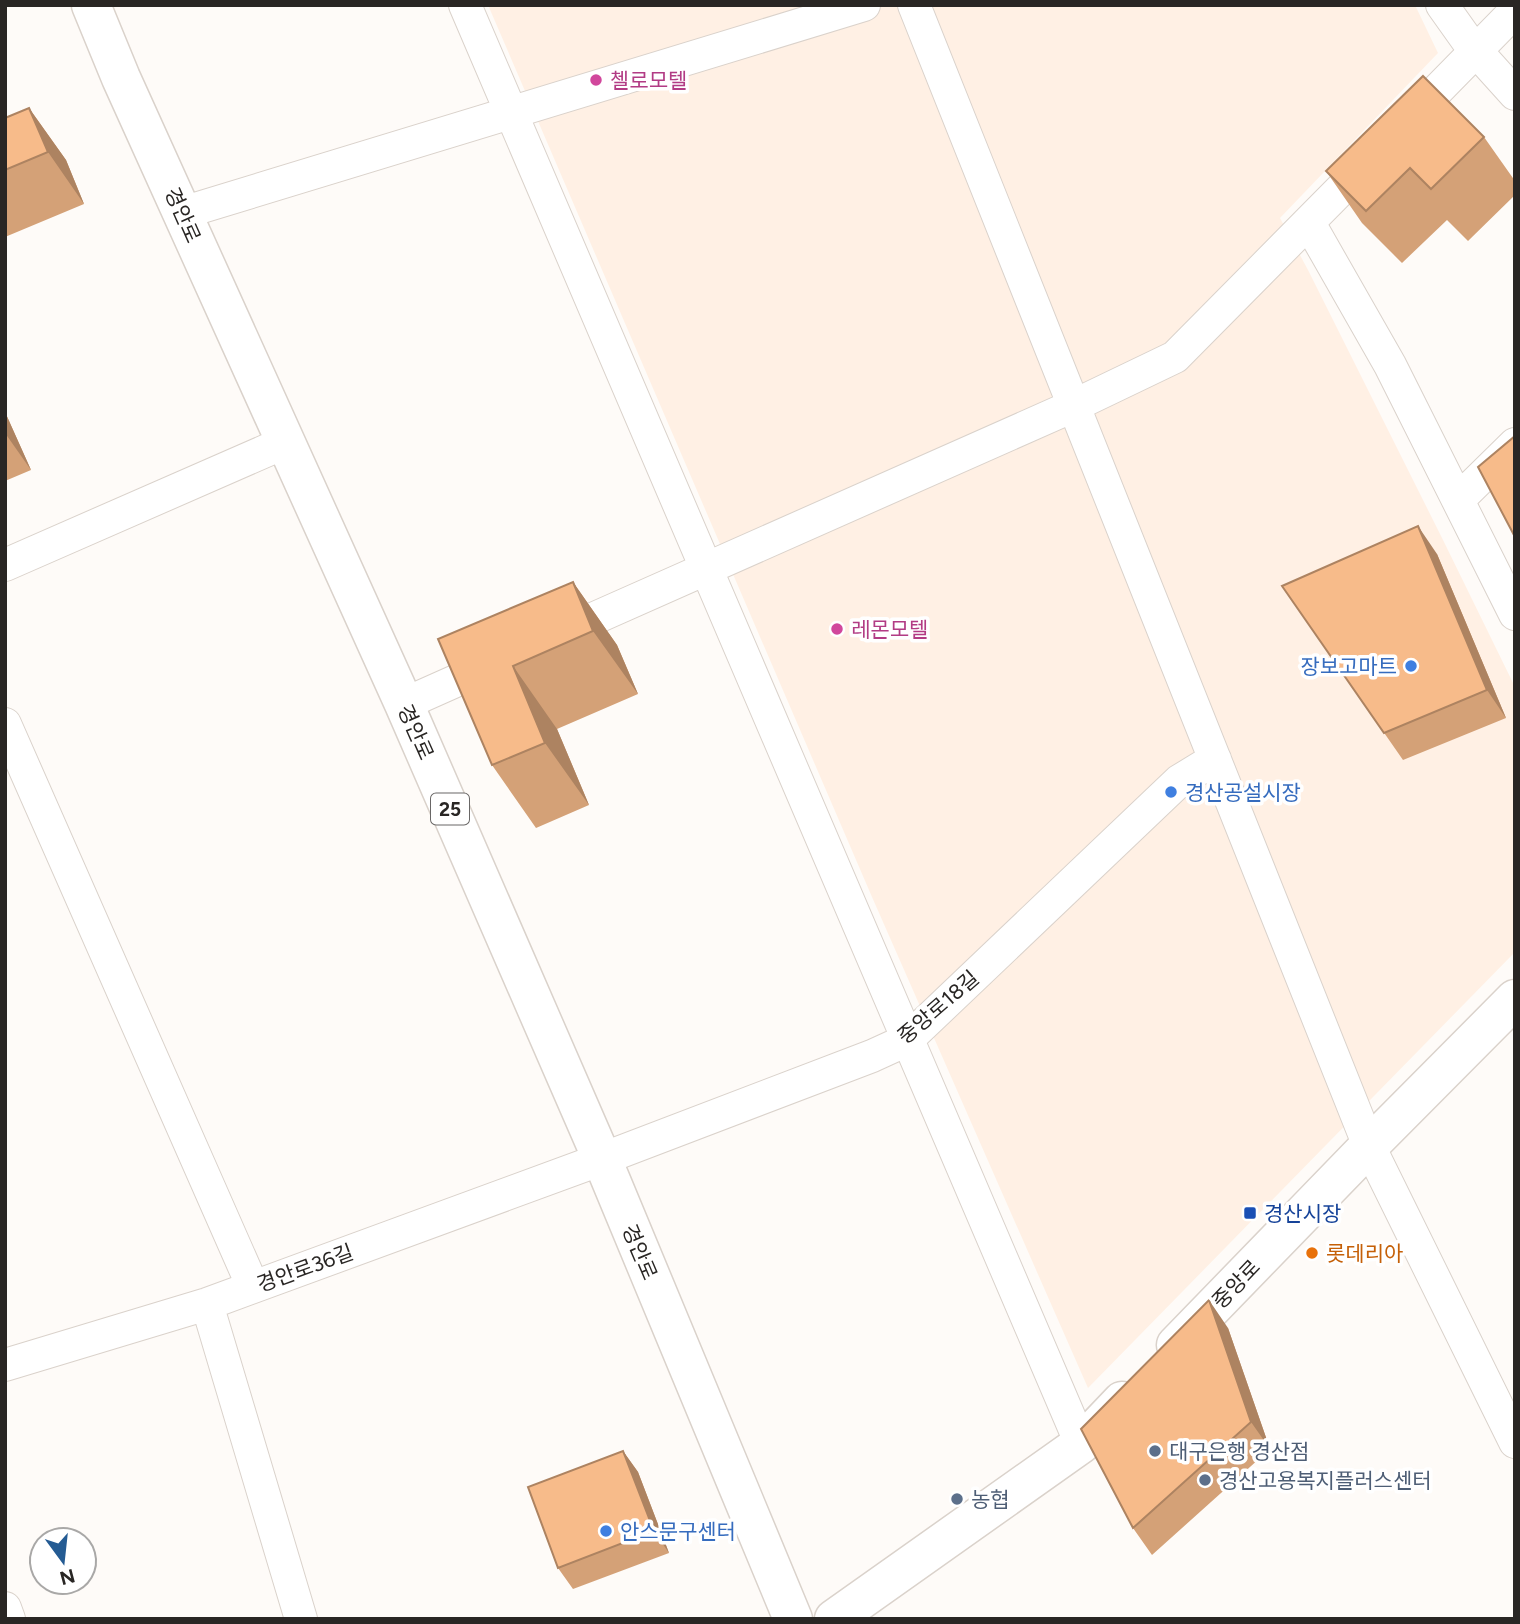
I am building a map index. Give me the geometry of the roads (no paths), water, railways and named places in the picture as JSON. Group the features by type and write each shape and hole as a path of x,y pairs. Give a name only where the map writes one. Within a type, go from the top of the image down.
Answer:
{"main road":[{"name":"경안로","path":"91,5 121,78 404,704 601,1159 793,1619"},
{"name":"중앙로","path":"834,1619 1081,1444 1515,999"}],"street":[{"path":"465,5 1081,1444"},
{"path":"182,213 864,5"},
{"path":"914,5 1369,1146 1515,1442"},
{"path":"1442,5 1476,50 1515,93"},
{"path":"404,704 1073,406 1175,357 1515,11"},
{"path":"1308,223 1390,365 1515,614"},
{"path":"5,565 286,442"},
{"path":"1458,500 1515,444"},
{"path":"5,724 253,1287"},
{"name":"중앙로18길","path":"601,1159 872,1056 907,1040 1179,781 1215,759"},
{"name":"경안로36길","path":"5,1365 207,1304 601,1159"},
{"path":"207,1304 301,1619"},
{"path":"5,1608 9,1619"}],"place":[{"name":"첼로모텔","path":"596,80"},
{"name":"레몬모텔","path":"837,629"},
{"name":"장보고마트","path":"1411,666"},
{"name":"경산공설시장","path":"1171,792"},
{"name":"경산시장","path":"1250,1213"},
{"name":"롯데리아","path":"1312,1253"},
{"name":"대구은행 경산점","path":"1155,1451"},
{"name":"경산고용복지플러스센터","path":"1205,1480"},
{"name":"농협","path":"957,1499"},
{"name":"안스문구센터","path":"606,1531"}]}
